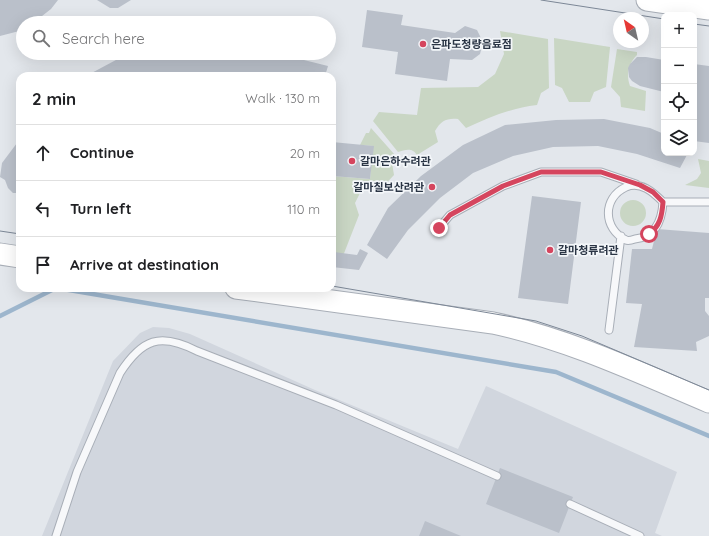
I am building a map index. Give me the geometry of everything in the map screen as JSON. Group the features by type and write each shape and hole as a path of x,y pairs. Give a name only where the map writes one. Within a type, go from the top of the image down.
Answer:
{"street":[{"path":"647,0 709,9"},
{"path":"0,254 16,256"},
{"path":"265,292 493,323 531,331 611,360 709,402"}],"lane":[{"path":"439,228 450,215 503,186 541,172 601,172 640,185 653,192 663,202 709,202"},
{"path":"640,185 630,185 622,189 614,195 609,204 608,213 610,223 616,234 627,240 642,239 657,228 662,216 663,202"},
{"path":"609,330 621,236"},
{"path":"56,536 77,472 120,373 138,349 162,339 179,341 197,350 336,405 497,476"},
{"path":"570,504 640,536"}],"shaded area":[{"path":"153,327 169,328 190,334 315,390 458,449 486,386 677,472 655,533 662,536 42,536 113,361 140,333"}],"green space":[{"path":"500,31 548,39 549,88 541,93 537,105 518,108 466,128 458,119 447,120 439,125 435,131 438,142 417,155 411,150 398,152 373,121 379,112 417,115 421,88 478,87 495,74 504,54"},
{"path":"554,38 610,47 606,87 594,92 590,102 569,102 562,88 555,85"},
{"path":"617,49 637,52 637,55 630,66 628,78 630,86 646,91 645,111 621,107 620,97 611,87"},
{"path":"371,128 395,155 392,163 394,175 379,191 370,186 360,193 355,203 359,215 341,261 336,261 336,176 370,179 373,146 360,145 366,133 369,133"},
{"path":"698,159 709,161 709,188 685,185 697,179 701,173"},
{"path":"633,200 642,204 646,213 642,222 633,226 624,222 620,213 624,204"}],"building":[{"path":"0,0 58,0 51,9 42,16 16,16 16,32 0,36"},
{"path":"97,0 131,0 118,8 110,8"},
{"name":"은파도청량음료점","path":"367,10 403,15 401,25 455,33 465,26 477,30 483,42 480,54 472,60 450,59 447,81 395,74 398,52 362,47"},
{"path":"637,57 661,60 661,91 640,86 632,81 629,77 628,68"},
{"path":"116,60 304,60 328,66 326,72 93,72"},
{"path":"697,64 709,66 709,143 697,141"},
{"name":"갈마칠보산려관","path":"604,119 650,128 661,133 661,156 686,156 680,168 637,154 598,146 553,147 513,156 473,173 440,198 408,230 387,259 367,245 388,208 421,176 463,145 505,125 556,120"},
{"name":"갈마은하수려관","path":"336,142 374,146 370,179 336,176"},
{"path":"16,144 16,193 13,193 8,188 5,180 0,177 2,163"},
{"name":"갈마청류려관","path":"532,196 581,202 568,304 518,298"},
{"path":"657,229 709,233 709,298 705,298 705,311 709,316 709,336 696,342 697,351 634,347 642,304 626,303 632,249 652,249"},
{"path":"360,249 368,253 359,270 336,267 336,252 357,255"},
{"path":"500,468 573,497 559,533 486,504"},
{"path":"425,521 461,536 419,536"}],"waterway":[{"path":"0,316 48,292"},
{"path":"81,292 556,372 709,436"}],"tram line":[{"path":"541,0 661,19"},
{"path":"697,24 709,26"},
{"path":"0,231 16,233"},
{"path":"336,287 536,321 582,336 709,390"}],"place":[{"name":"은파도청량음료점","path":"423,44"},
{"name":"갈마은하수려관","path":"352,161"},
{"name":"갈마칠보산려관","path":"432,187"},
{"name":"갈마청류려관","path":"550,250"}],"route":[{"path":"439,228 450,215 503,186 541,172 601,172 640,185 653,192 663,202 662,216 657,228 649,234"}]}
